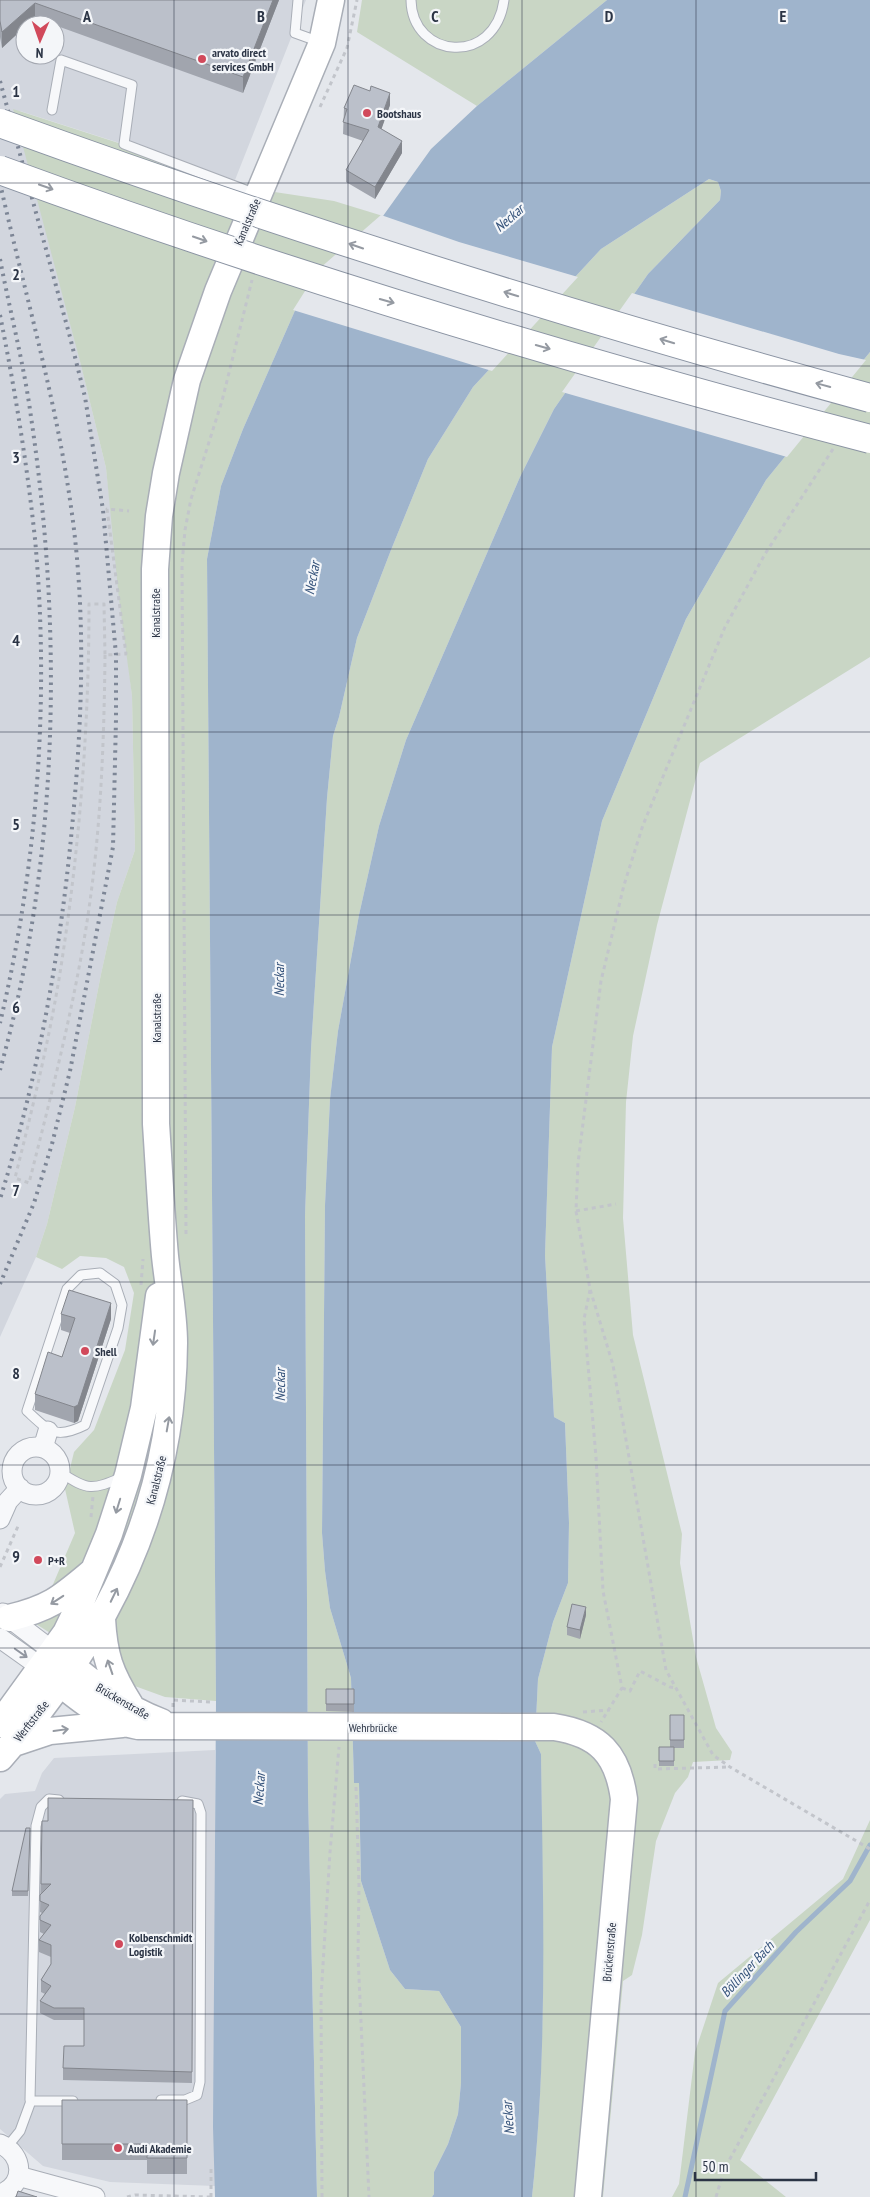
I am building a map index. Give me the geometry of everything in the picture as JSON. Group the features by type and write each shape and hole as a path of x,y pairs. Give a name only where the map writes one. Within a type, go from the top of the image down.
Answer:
{"highway":[{"path":"0,123 389,257 734,361 870,398"},
{"path":"0,170 367,296 728,402 870,439"}],"main road":[{"name":"Kanalstraße","path":"57,1668 102,1619 129,1563 148,1510 162,1458 169,1417 174,1341 175,1249 156,1124 155,570 159,516 166,473 187,380 218,291 322,43 331,0"},
{"name":"Kanalstraße","path":"57,1668 80,1604 109,1534 128,1475 144,1408 175,1249"},
{"path":"3,1622 44,1608 63,1597 95,1569"},
{"path":"5,1742 50,1731 127,1717 107,1658 102,1619"},
{"name":"Brückenstraße","path":"57,1668 76,1696 127,1717 138,1726 173,1717"},
{"name":"Werftstraße","path":"5,1742 57,1668"},
{"name":"Wehrbrücke","path":"173,1717 340,1727 554,1727 572,1730"},
{"name":"Brückenstraße","path":"572,1730 590,1738 608,1754 617,1767 624,1799 588,2197"}],"street":[{"path":"46,1439 58,1462 60,1472 53,1488 46,1493 37,1494 28,1493 20,1488 12,1473 17,1457 28,1448 46,1439"},
{"path":"0,1519 8,1501 20,1488"},
{"path":"3,1622 57,1668"},
{"path":"0,2194 11,2188 18,2176 18,2160 4,2145"},
{"path":"18,2176 95,2197"}],"lane":[{"path":"298,0 295,33 322,43"},
{"path":"411,0 412,10 419,28 433,41 449,47 466,47 484,40 497,25 504,0"},
{"path":"52,110 61,60 132,85 124,144 259,195"},
{"path":"100,1273 115,1284 120,1298 122,1305 118,1328 85,1425 68,1433 46,1439 27,1411 67,1290 81,1275 100,1273"},
{"path":"60,1472 80,1486 95,1487 128,1475"},
{"path":"30,2100 36,1826 41,1807 49,1800 68,1800"},
{"path":"147,2100 185,2100 197,2095 200,2082 202,1813 198,1804 191,1801 172,1800"},
{"path":"4,2145 20,2131 30,2101 79,2101"}],"path":[{"path":"175,1249 182,564 184,530 190,499 222,401 253,279"},
{"path":"838,441 765,554 725,627 643,825 624,885 601,981 578,1163 576,1211 590,1289 613,1365 666,1670 713,1755 730,1767 870,1849"},
{"path":"105,655 126,654 107,509 129,511"},
{"path":"90,604 104,604 105,655 104,731 98,831 83,945 63,1043 29,1183 15,1178 46,1048 62,961 78,845 86,732 90,604"},
{"path":"576,1211 616,1204"},
{"path":"590,1289 584,1318 596,1457 603,1591 622,1688 610,1710"},
{"path":"622,1688 630,1691 640,1671 670,1687 676,1688"},
{"path":"173,1717 173,1700 211,1702"},
{"path":"322,2197 321,1997 340,1727"},
{"path":"655,1764 655,1769 730,1767"},
{"path":"356,1786 359,1885 358,1956 369,2197"},
{"path":"716,2197 724,2170 870,1900"},
{"path":"127,2197 135,2195 211,2197 211,2169"}],"shaded area":[{"path":"0,0 306,0 235,180 20,111 106,468 132,696 135,850 117,902 75,1107 47,1224 36,1257 0,1337"},
{"path":"215,1750 215,2186 110,2182 43,2166 0,2129 0,1799 5,1794 35,1791 42,1773 54,1758"}],"green space":[{"path":"362,0 607,0 477,106 357,32"},
{"path":"13,109 268,191 334,201 383,216 297,306 243,429 221,486 207,559 216,1701 165,1697 132,1685 36,1624 75,1533 65,1489 74,1452 94,1430 125,1350 134,1293 124,1267 106,1258 80,1256 62,1269 36,1257 47,1224 75,1107 117,902 135,850 132,696 119,599 106,468 81,365"},
{"path":"709,179 718,182 721,191 720,200 648,274 554,409 520,477 406,740 379,826 359,915 338,1031 330,1099 325,1205 322,1533 325,1571 330,1608 351,1678 354,1783 359,1783 361,1881 390,1970 405,1989 439,1991 461,2027 461,2083 458,2114 448,2144 434,2172 434,2194 432,2197 317,2197 308,1793 305,1216 311,1049 327,798 333,736 357,638 391,550 428,459 473,387 601,249"},
{"path":"870,352 870,657 700,763 657,925 633,1036 626,1102 623,1218 633,1335 682,1534 680,1563 696,1657 716,1728 732,1752 730,1760 693,1762 688,1777 675,1793 656,1841 642,1935 632,1975 623,1981 603,2197 532,2197 540,2087 543,1976 541,1754 535,1741 538,1679 553,1622 568,1583 569,1523 565,1423 554,1417 545,1255 552,1047 602,821 686,619 766,480"},
{"path":"870,1820 870,1920 740,2160 786,2197 672,2197 679,2184 695,2052 718,1983 843,1879"}],"water":[{"name":"Neckar","path":"607,0 870,0 870,352 766,480 686,619 602,821 552,1047 545,1255 554,1417 565,1423 569,1523 568,1583 553,1622 538,1679 535,1741 541,1754 543,1976 540,2087 532,2197 432,2197 434,2194 434,2172 448,2144 458,2114 461,2083 461,2027 439,1991 405,1989 390,1970 361,1881 359,1783 354,1783 351,1678 330,1608 322,1533 325,1205 330,1099 338,1031 359,915 379,826 406,740 520,477 554,409 648,274 720,200 721,191 718,182 709,179 601,249 473,387 428,459 357,638 333,736 327,798 311,1049 305,1216 308,1793 317,2197 215,2197 213,2127 216,1701 207,559 221,486 243,429 297,306 321,271 383,216 431,149 477,106"}],"pier":[{"path":"381,215 459,242 578,277 492,371 293,310 319,269"},
{"path":"632,293 839,354 866,360 787,457 562,392"}],"building":[{"name":"arvato direct services GmbH","path":"0,0 273,0 243,77 35,3 21,15 15,15 15,21 2,32"},
{"path":"354,85 370,91 371,86 390,93 378,127 402,141 375,187 346,170 369,130 343,122 347,109 344,108"},
{"name":"Shell","path":"69,1290 111,1303 78,1405 74,1407 35,1394 48,1352 62,1357 75,1318 61,1314"},
{"path":"572,1604 586,1607 580,1630 567,1627"},
{"path":"326,1689 354,1689 354,1704 326,1704"},
{"path":"670,1715 684,1715 684,1740 670,1740"},
{"path":"659,1747 674,1747 674,1761 659,1761"},
{"name":"Kolbenschmidt Logistik","path":"48,1798 193,1800 192,2072 63,2068 64,2046 84,2046 84,2008 54,2008 40,2001 51,1986 41,1980 51,1964 51,1945 39,1940 51,1925 40,1920 40,1916 49,1905 40,1901 40,1895 51,1884 41,1884 42,1821 48,1821"},
{"path":"26,1828 30,1828 28,1891 12,1891"},
{"path":"62,2100 187,2100 187,2158 147,2158 147,2144 62,2144"},
{"path":"18,2191 37,2197 16,2197"}],"waterway":[{"name":"Böllinger Bach","path":"685,2197 725,2011 796,1932 850,1881 870,1845"}],"railway":[{"path":"0,81 85,397 103,510 116,655 113,847 70,1071 52,1144 34,1203 0,1284"},
{"path":"0,183 48,385 65,466 76,548 81,631 78,755 60,929 36,1065 0,1199"},
{"path":"0,259 28,397 41,498 48,580 51,663 50,745 44,828 34,909 20,990 0,1070"},
{"path":"0,315 11,371 32,511 39,600 41,661 37,783 31,844 13,964 0,1023"}],"place":[{"name":"arvato direct services GmbH","path":"202,59"},
{"name":"Bootshaus","path":"367,113"},
{"name":"Shell","path":"85,1351"},
{"name":"P+R","path":"38,1560"},
{"name":"Kolbenschmidt Logistik","path":"119,1944"},
{"name":"Audi Akademie","path":"118,2148"}]}
